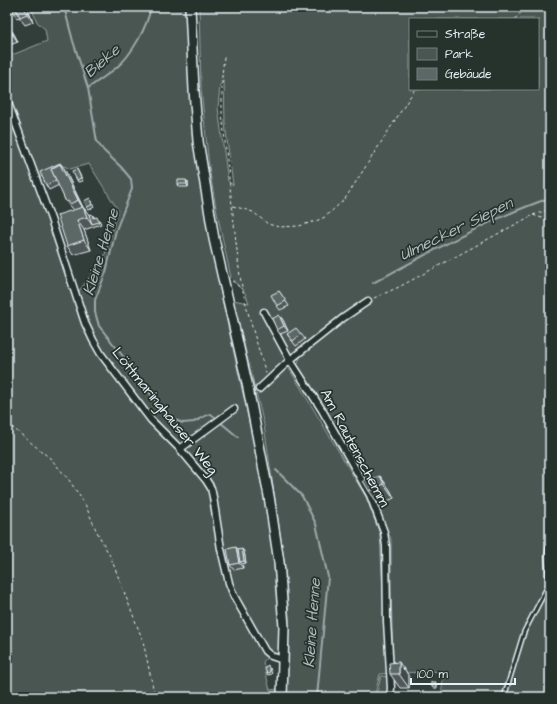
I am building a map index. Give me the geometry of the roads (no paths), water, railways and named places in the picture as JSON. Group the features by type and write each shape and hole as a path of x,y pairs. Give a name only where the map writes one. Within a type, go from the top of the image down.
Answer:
{"main road":[{"path":"190,7 198,141 214,239 247,383 269,496 280,575 284,627 282,696"}],"street":[{"name":"Löttmaringhauser Weg","path":"7,100 51,219 85,323 93,340 101,354 151,420 180,449 211,488 226,576 234,596 265,651 271,656 283,660"},
{"path":"259,390 290,360 343,318 368,301"},
{"path":"264,312 290,360"},
{"name":"Am Rautenschemm","path":"290,360 322,410 366,489 384,532 386,546 387,621 391,688 390,697"},
{"path":"180,449 234,409"}],"lane":[{"path":"550,451 550,460"},
{"path":"504,697 524,632 549,584 547,556 550,530"}],"waterway":[{"name":"Kleine Henne","path":"64,7 88,88 97,142 131,179 132,189 116,230 106,272 95,300 95,312 99,326 154,399 164,411 175,420 183,423 194,422 211,414 217,419"},
{"name":"Bieke","path":"88,88 116,68 128,56 142,32 151,7"},
{"name":"Ulmecker Siepen","path":"373,283 482,226 527,206 550,198"},
{"name":"Kleine Henne","path":"220,422 238,437"},
{"name":"Kleine Henne","path":"276,470 302,496 316,524 328,577 317,697"}],"tunnel":[{"path":"234,409 259,389"}]}
